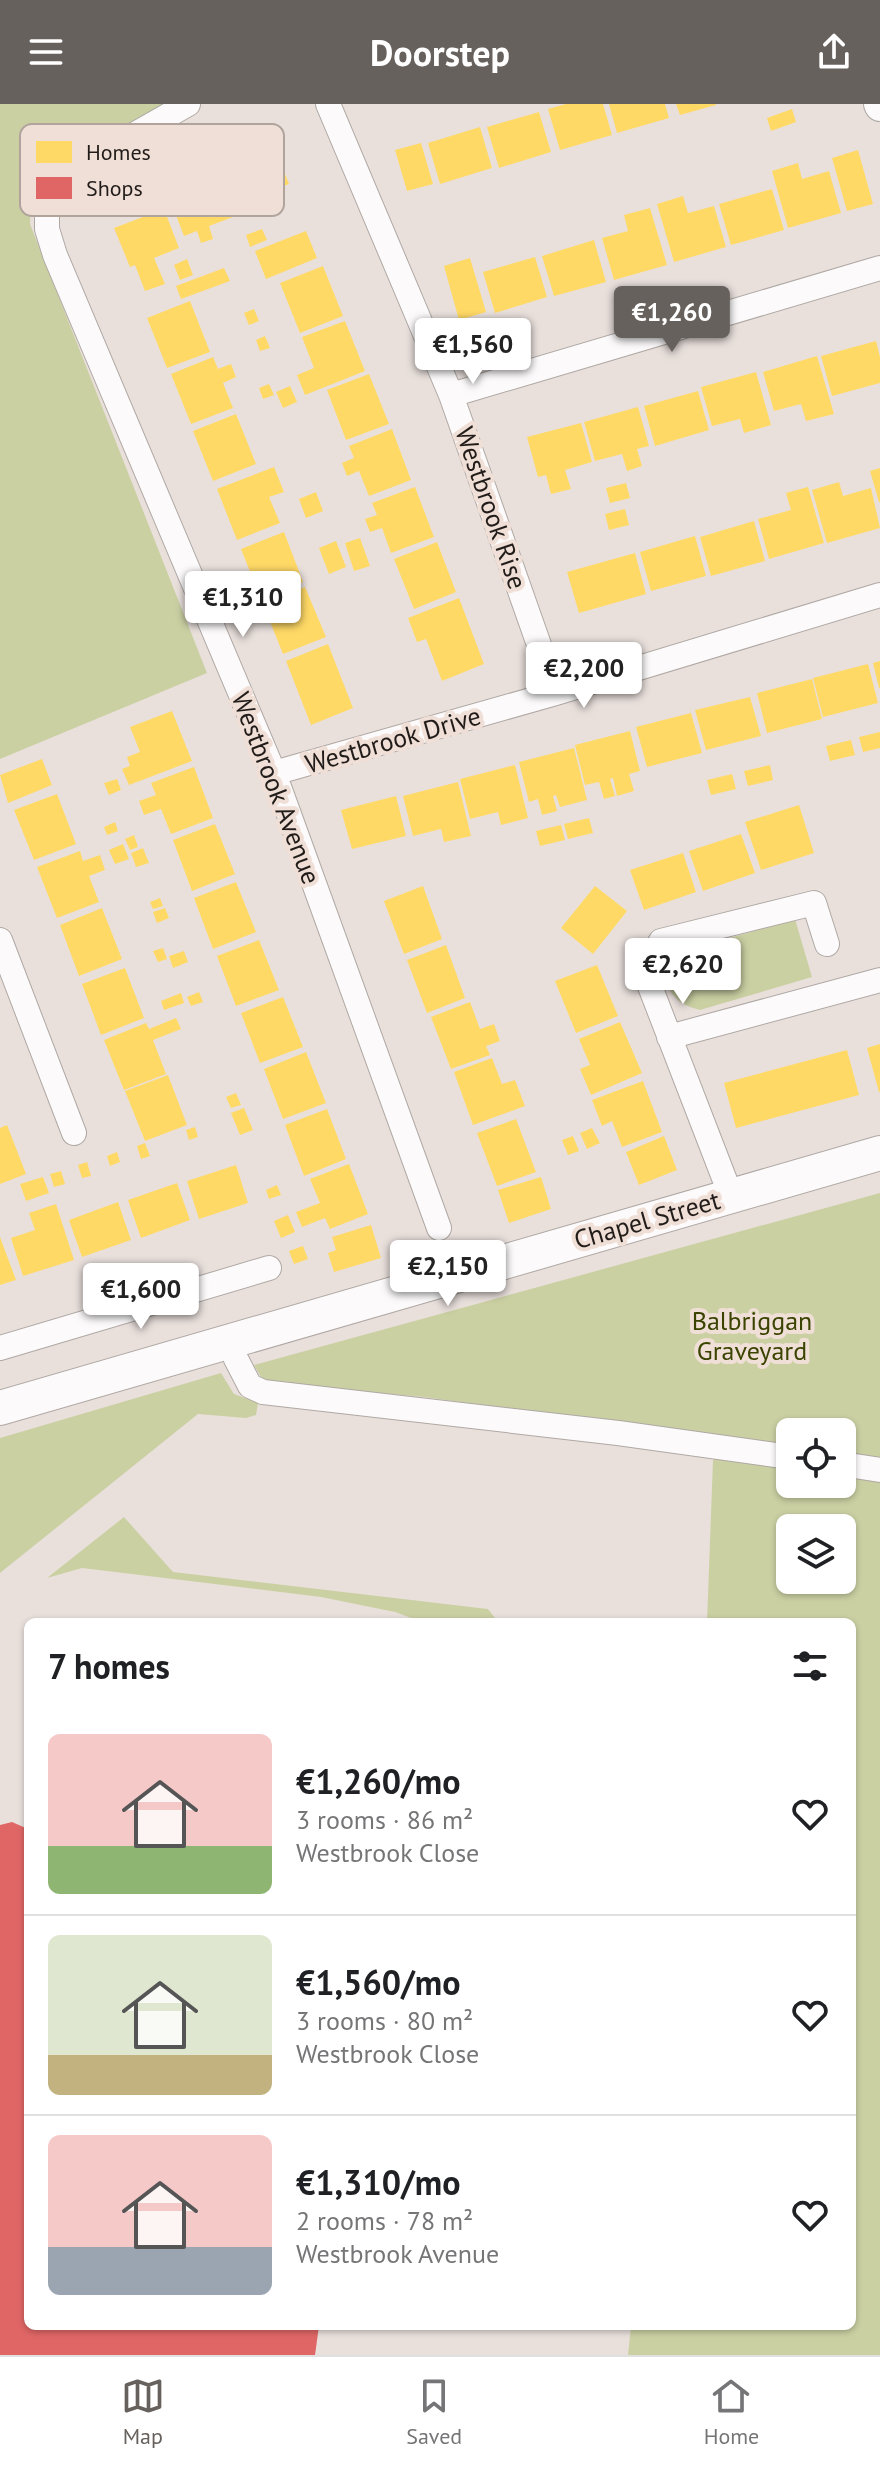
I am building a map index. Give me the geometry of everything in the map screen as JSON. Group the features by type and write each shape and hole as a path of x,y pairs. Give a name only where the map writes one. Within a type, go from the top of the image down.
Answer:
{"main road":[{"name":"Chapel Street","path":"0,1408 880,1153"}],"street":[{"name":"Westbrook Avenue","path":"153,124 188,104"},
{"name":"Westbrook Rise","path":"332,105 451,395 556,693"},
{"name":"Westbrook Avenue","path":"47,216 47,229 55,255 274,773 439,1228"},
{"path":"451,395 880,268"},
{"name":"Westbrook Drive","path":"274,773 556,693 880,595"},
{"path":"731,1196 645,968 661,941 814,903 827,944"},
{"path":"0,940 74,1133"},
{"path":"669,1037 880,980"},
{"path":"0,1348 269,1268"},
{"path":"229,1340 250,1386 263,1392 618,1433 776,1455"},
{"path":"856,1466 880,1470"}],"green space":[{"path":"0,104 171,104 131,124 20,124 20,216 30,216 30,224 207,673 0,759"},
{"path":"795,919 812,977 700,1010 677,1000 668,988 664,963 672,955"},
{"name":"Balbriggan Graveyard","path":"880,1193 880,1461 856,1457 856,1418 776,1418 776,1445 424,1397 272,1383 261,1377 254,1365"},
{"path":"221,1373 234,1394 258,1403 256,1415 246,1418 198,1414 0,1573 0,1438"},
{"path":"719,1458 776,1466 776,1498 856,1498 856,1478 880,1482 880,2355 628,2355 631,2330 856,2330 856,1618 707,1618 713,1460"},
{"path":"124,1517 173,1572 488,1609 495,1618 411,1618 321,1597 82,1568 47,1578"}],"building: Homes":[{"path":"566,104 603,104 612,135 560,150 548,109"},
{"path":"609,104 665,104 669,118 617,133"},
{"path":"676,104 716,104 716,105 680,115"},
{"path":"792,109 796,122 771,131 767,118"},
{"path":"539,112 551,152 499,168 487,127"},
{"path":"480,127 492,168 440,184 428,143"},
{"path":"421,143 433,184 407,191 395,150"},
{"path":"858,150 873,204 847,211 832,158"},
{"path":"798,163 802,179 829,171 841,213 788,228 772,171"},
{"path":"772,189 784,230 731,245 719,204"},
{"path":"683,196 688,213 714,206 726,247 674,262 657,204"},
{"path":"650,208 667,265 614,280 602,238 628,231 624,215"},
{"path":"146,216 167,216 179,248 154,258 165,284 145,291 135,265 130,267 114,228"},
{"path":"176,216 233,216 209,226 213,239 201,243 197,231 184,236"},
{"path":"262,229 267,240 250,247 246,235"},
{"path":"306,231 317,258 266,279 255,251"},
{"path":"594,240 606,282 554,296 542,256"},
{"path":"535,257 547,297 495,313 483,272"},
{"path":"470,258 486,312 459,320 444,266"},
{"path":"187,259 193,275 180,280 174,265"},
{"path":"323,266 343,316 300,333 280,283"},
{"path":"224,268 230,281 181,299 176,286"},
{"path":"190,301 210,352 167,368 147,318"},
{"path":"254,309 259,321 249,325 244,313"},
{"path":"345,321 365,371 305,395 297,375 314,368 302,337"},
{"path":"265,336 270,348 260,351 256,340"},
{"path":"876,341 880,357 880,383 832,396 821,356"},
{"path":"817,356 834,414 806,421 801,404 774,411 763,372"},
{"path":"213,357 218,369 231,364 236,377 223,383 233,408 191,424 171,374"},
{"path":"756,372 771,425 744,433 740,419 712,426 701,387"},
{"path":"369,374 389,424 346,440 327,390"},
{"path":"269,384 274,395 263,399 259,388"},
{"path":"290,386 297,402 283,408 276,392"},
{"path":"698,391 709,430 655,446 644,406"},
{"path":"638,407 649,446 637,449 642,466 627,471 622,454 595,461 584,422"},
{"path":"236,414 256,464 213,481 193,431"},
{"path":"581,423 592,462 565,470 571,489 551,494 546,475 538,477 527,437"},
{"path":"392,429 411,480 369,496 359,471 347,476 342,463 354,458 349,446"},
{"path":"274,467 284,492 269,497 280,523 237,540 217,489"},
{"path":"880,468 880,502 879,502 870,471"},
{"path":"839,482 843,496 871,488 880,528 827,543 812,490"},
{"path":"626,483 630,498 610,503 606,488"},
{"path":"415,487 434,537 391,553 382,528 370,532 365,519 377,515 372,503"},
{"path":"808,487 824,543 769,559 758,519 791,510 786,493"},
{"path":"316,492 323,511 306,518 299,499"},
{"path":"625,509 629,525 609,530 605,514"},
{"path":"754,521 765,561 711,576 700,537"},
{"path":"284,532 303,582 261,599 241,549"},
{"path":"695,536 706,576 651,591 640,552"},
{"path":"360,538 370,566 354,571 345,543"},
{"path":"336,541 346,567 329,574 319,548"},
{"path":"437,542 456,592 414,609 394,559"},
{"path":"635,553 646,594 579,613 567,572"},
{"path":"305,587 326,637 283,654 263,604"},
{"path":"459,598 484,664 442,681 426,639 417,642 408,618"},
{"path":"328,644 353,708 311,725 286,661"},
{"path":"880,661 880,688 879,688 873,663"},
{"path":"868,664 878,703 823,717 813,678"},
{"path":"812,679 822,719 767,733 757,693"},
{"path":"750,697 761,736 706,750 695,710"},
{"path":"172,711 192,761 129,785 122,769 130,766 127,757 140,752 130,727"},
{"path":"691,713 702,753 647,767 636,727"},
{"path":"630,731 640,771 629,774 634,791 617,796 613,778 610,779 615,796 604,799 599,782 585,785 575,745"},
{"path":"880,732 880,748 863,752 859,737"},
{"path":"851,740 855,755 830,761 826,746"},
{"path":"574,748 587,800 560,807 556,795 553,796 557,811 542,815 538,799 529,802 519,762"},
{"path":"42,759 52,785 8,803 0,775"},
{"path":"515,765 528,818 501,825 498,812 470,819 460,779"},
{"path":"770,765 773,780 748,786 744,771"},
{"path":"194,767 213,818 171,834 161,809 144,815 139,801 156,795 151,783"},
{"path":"732,774 736,789 711,795 707,780"},
{"path":"117,779 121,790 109,795 104,783"},
{"path":"458,782 471,836 444,842 441,829 413,836 403,796"},
{"path":"57,794 76,844 34,860 14,810"},
{"path":"396,796 406,836 352,849 341,810"},
{"path":"799,805 814,853 761,870 745,822"},
{"path":"589,818 593,833 568,839 564,824"},
{"path":"115,822 118,831 107,835 104,827"},
{"path":"215,824 235,874 192,891 173,840"},
{"path":"561,825 565,840 540,846 536,831"},
{"path":"741,834 755,873 703,891 689,851"},
{"path":"134,835 138,847 130,850 125,839"},
{"path":"123,844 129,859 115,864 109,850"},
{"path":"143,848 149,863 136,867 131,853"},
{"path":"80,851 83,861 100,855 105,870 89,876 99,902 57,918 37,867"},
{"path":"683,853 696,892 644,910 630,870"},
{"path":"236,882 256,932 213,949 194,898"},
{"path":"423,886 442,939 404,954 384,901"},
{"path":"595,886 627,911 593,954 561,928"},
{"path":"160,898 163,906 153,909 150,902"},
{"path":"102,908 122,959 79,976 60,925"},
{"path":"165,908 169,918 157,923 153,912"},
{"path":"259,940 279,990 236,1006 217,956"},
{"path":"446,945 465,998 427,1013 407,960"},
{"path":"163,948 167,959 158,962 153,951"},
{"path":"184,951 188,962 173,968 169,956"},
{"path":"597,965 618,1016 576,1033 555,981"},
{"path":"125,968 144,1018 101,1035 82,984"},
{"path":"199,992 203,1002 191,1006 187,997"},
{"path":"181,993 184,1003 164,1010 161,1001"},
{"path":"283,997 303,1047 260,1063 241,1013"},
{"path":"470,1002 480,1029 494,1024 500,1041 486,1046 490,1055 451,1069 431,1017"},
{"path":"176,1018 181,1029 153,1040 166,1074 124,1090 104,1040 146,1023 149,1029"},
{"path":"620,1022 642,1073 591,1095 580,1069 590,1065 579,1039"},
{"path":"880,1044 880,1092 879,1092 867,1048"},
{"path":"847,1050 859,1095 736,1128 724,1083"},
{"path":"306,1052 326,1103 283,1119 264,1069"},
{"path":"492,1058 502,1084 515,1080 525,1106 473,1125 454,1072"},
{"path":"168,1075 187,1125 145,1141 125,1091"},
{"path":"643,1081 662,1132 622,1147 612,1121 602,1126 592,1100"},
{"path":"236,1093 241,1105 231,1108 226,1097"},
{"path":"244,1108 253,1130 240,1135 231,1113"},
{"path":"327,1109 346,1159 304,1176 285,1125"},
{"path":"516,1119 536,1172 497,1186 477,1133"},
{"path":"7,1125 26,1174 0,1184 0,1128"},
{"path":"195,1127 198,1137 189,1140 186,1130"},
{"path":"592,1128 600,1143 587,1149 580,1133"},
{"path":"573,1136 579,1151 568,1155 562,1140"},
{"path":"664,1136 677,1170 639,1185 626,1152"},
{"path":"145,1143 150,1156 141,1159 137,1146"},
{"path":"117,1152 120,1162 110,1166 107,1156"},
{"path":"87,1162 91,1176 82,1178 78,1165"},
{"path":"349,1164 368,1214 330,1229 325,1218 302,1227 296,1212 320,1203 310,1179"},
{"path":"236,1165 248,1203 199,1219 187,1181"},
{"path":"61,1171 65,1184 54,1187 50,1174"},
{"path":"43,1177 49,1193 26,1201 20,1184"},
{"path":"541,1177 551,1209 509,1223 498,1190"},
{"path":"177,1183 190,1220 141,1238 128,1200"},
{"path":"277,1185 281,1195 269,1199 266,1190"},
{"path":"118,1202 131,1240 82,1257 69,1220"},
{"path":"56,1204 74,1260 23,1276 11,1238 35,1230 29,1213"},
{"path":"288,1215 295,1232 281,1238 274,1221"},
{"path":"371,1225 381,1258 334,1272 328,1253 336,1250 332,1237"},
{"path":"0,1237 16,1280 0,1285"},
{"path":"303,1246 308,1259 294,1264 289,1251"}],"building: Shops":[{"path":"12,1822 24,1827 24,2330 318,2330 315,2355 0,2355 0,1825"}]}
